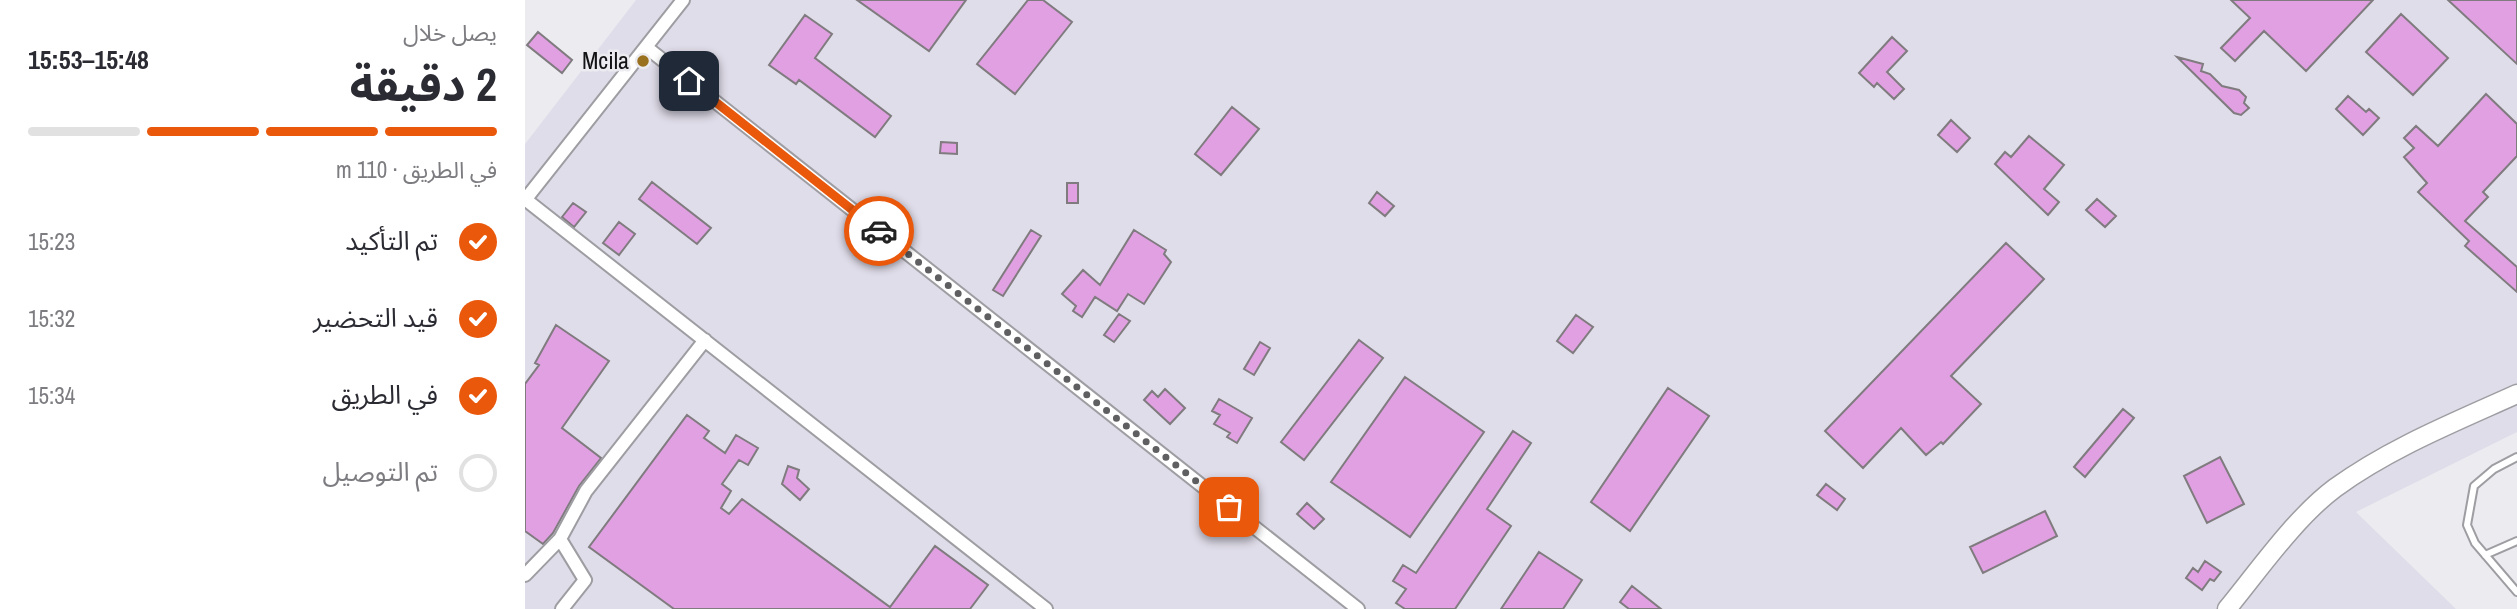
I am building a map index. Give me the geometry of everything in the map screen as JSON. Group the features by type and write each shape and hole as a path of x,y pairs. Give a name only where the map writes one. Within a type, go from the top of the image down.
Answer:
{"street":[{"path":"683,0 525,200 1046,609"},
{"path":"646,47 1358,609"},
{"path":"525,575 559,539 586,491 705,340"},
{"path":"2227,609 2268,559 2334,489 2413,442 2517,394"},
{"path":"559,539 585,580 562,609"}],"lane":[{"path":"2517,457 2494,468 2474,486 2467,525 2485,555 2517,592"},
{"path":"2485,555 2517,541"}],"shaded area":[{"path":"636,0 2517,0 2517,432 2356,512 2456,609 525,609 525,144"}],"building":[{"path":"857,0 966,0 929,51"},
{"path":"1028,0 1043,0 1072,22 1015,94 977,64"},
{"path":"2231,0 2373,0 2306,71 2264,31 2235,61 2221,48 2250,18"},
{"path":"2448,0 2517,0 2517,64"},
{"path":"2401,14 2448,58 2413,95 2366,52"},
{"path":"805,15 832,34 815,58 891,116 875,137 799,80 796,84 769,65"},
{"path":"538,32 572,60 562,73 527,45"},
{"path":"1892,37 1907,51 1887,72 1904,89 1894,99 1877,83 1874,87 1859,73"},
{"path":"2177,57 2203,64 2201,71 2210,74 2222,86 2239,90 2246,97 2244,103 2249,108 2241,115 2234,113"},
{"path":"2486,94 2517,124 2517,156 2483,192 2488,197 2465,221 2517,267 2517,292 2465,246 2469,241 2418,192 2427,183 2404,157 2414,148 2404,138 2416,126 2438,146"},
{"path":"2348,96 2366,112 2369,109 2379,118 2363,135 2336,109"},
{"path":"1232,107 1259,129 1221,175 1195,154"},
{"path":"1951,120 1970,138 1957,152 1938,135"},
{"path":"2029,136 2064,165 2044,189 2059,202 2048,215 1995,164 2005,152 2011,157"},
{"path":"941,142 957,143 957,154 940,153"},
{"path":"652,182 711,228 697,244 639,199"},
{"path":"1067,183 1078,183 1078,203 1067,203"},
{"path":"1377,192 1394,206 1385,216 1369,203"},
{"path":"2097,199 2116,216 2105,227 2086,210"},
{"path":"573,203 586,212 574,227 562,217"},
{"path":"619,222 635,234 619,255 603,243"},
{"path":"1031,230 1041,236 1003,296 993,290"},
{"path":"1134,230 1166,250 1164,254 1171,262 1144,304 1128,294 1117,311 1095,297 1082,317 1073,311 1076,306 1062,294 1083,270 1100,285"},
{"path":"2006,243 2044,279 1951,376 1981,404 1943,444 1941,442 1926,455 1901,428 1863,468 1825,431"},
{"path":"1119,314 1130,321 1114,342 1104,335"},
{"path":"1576,315 1593,327 1573,353 1557,341"},
{"path":"556,325 609,361 562,428 601,458 579,486 553,533 543,544 525,531 525,384 539,365 535,363"},
{"path":"1359,340 1383,358 1304,460 1281,442"},
{"path":"1260,342 1270,348 1254,375 1244,369"},
{"path":"1405,377 1484,432 1410,537 1331,482"},
{"path":"1668,388 1709,416 1630,531 1591,502"},
{"path":"1165,389 1185,408 1170,424 1144,400 1152,391 1158,397"},
{"path":"1219,399 1252,418 1237,443 1227,437 1230,433 1214,424 1220,415 1212,411"},
{"path":"2123,409 2134,418 2085,477 2074,467"},
{"path":"687,415 709,431 704,438 725,453 736,435 758,448 748,465 739,460 722,484 731,491 721,508 729,514 742,499 890,607 935,546 988,585 970,609 674,609 589,547"},
{"path":"1513,431 1531,443 1487,509 1511,526 1455,609 1405,609 1396,603 1406,589 1393,581 1403,565 1416,573"},
{"path":"2220,457 2244,504 2207,523 2184,476"},
{"path":"788,466 799,470 797,478 809,489 800,500 782,484"},
{"path":"1826,484 1845,499 1837,510 1817,495"},
{"path":"1307,503 1324,519 1314,529 1297,514"},
{"path":"2045,511 2057,536 1983,573 1970,547"},
{"path":"1539,552 1582,580 1563,609 1501,609"},
{"path":"2205,561 2221,572 2214,581 2210,579 2202,590 2186,578 2193,568 2198,572"},
{"path":"1632,586 1661,609 1629,609 1620,602"}],"way so far":[{"path":"879,231 1229,507"}],"place":[{"name":"Mcila","path":"643,61"}],"route":[{"path":"689,81 879,231"}]}
